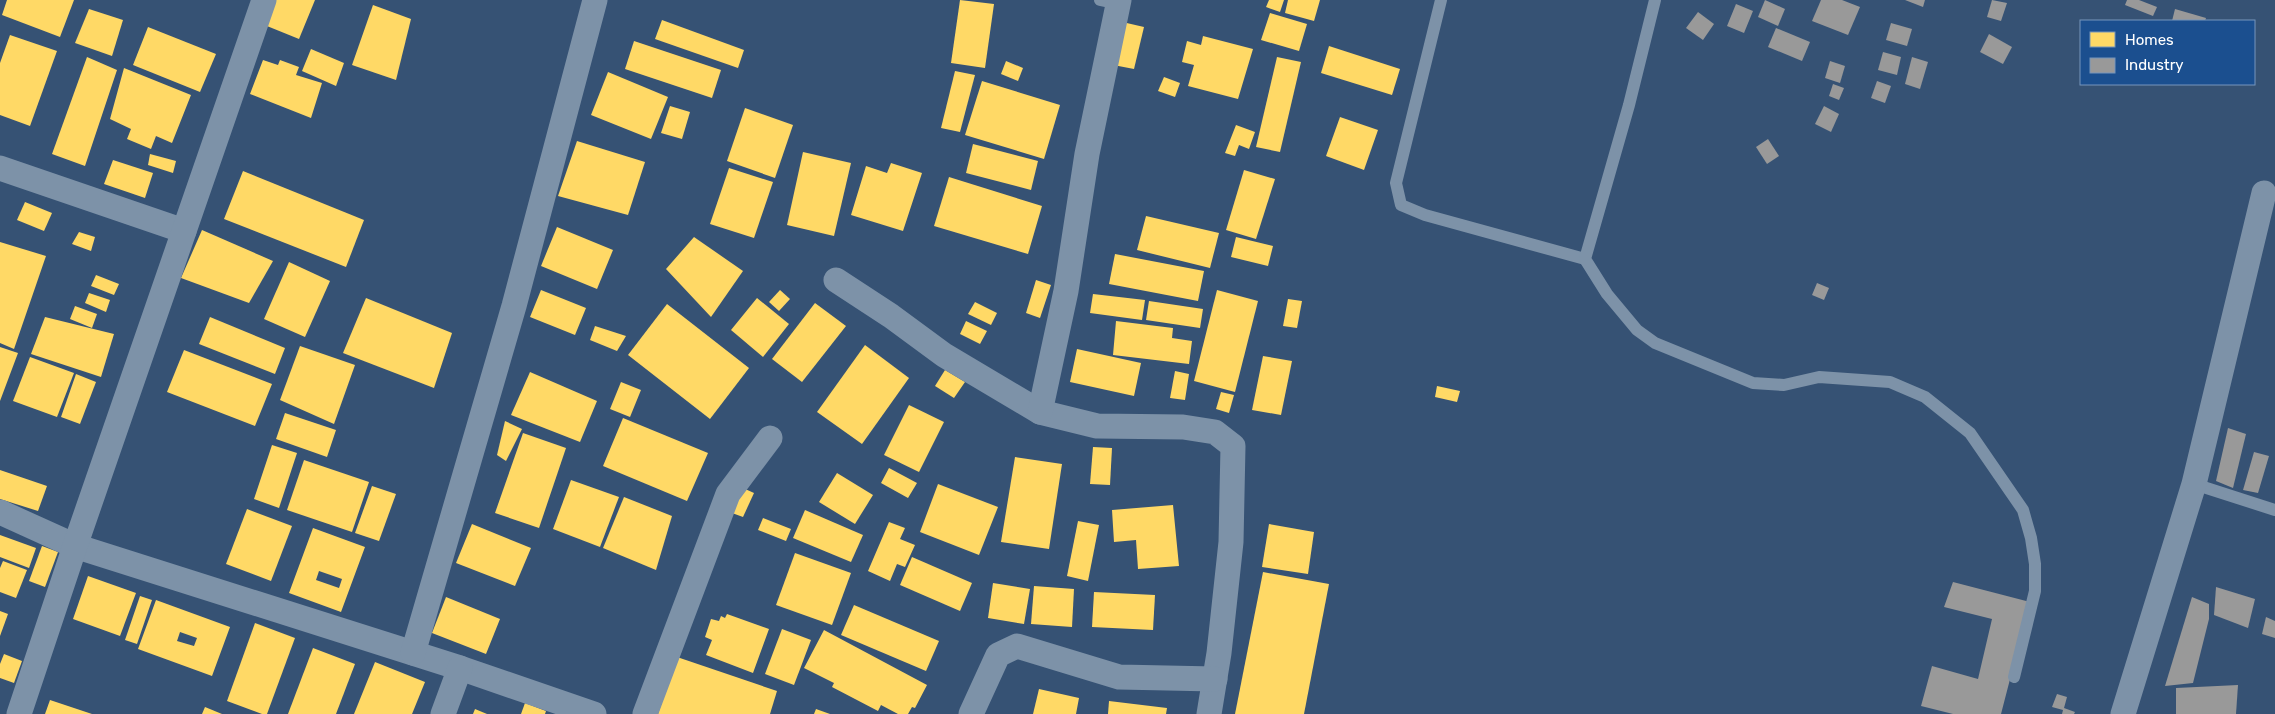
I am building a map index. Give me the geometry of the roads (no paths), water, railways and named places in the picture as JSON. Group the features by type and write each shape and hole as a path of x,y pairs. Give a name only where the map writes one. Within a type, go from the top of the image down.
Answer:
{"street":[{"path":"19,714 75,546 264,0"},
{"path":"413,653 514,306 595,0"},
{"path":"1040,412 1066,291 1113,1"},
{"path":"0,168 184,231"},
{"path":"2123,714 2194,484 2264,193"},
{"path":"836,280 891,316 944,355 1040,412 1097,426 1183,426 1215,432 1234,446 1231,542 1215,679 1209,714"},
{"path":"645,714 728,494 770,438"},
{"path":"0,512 75,546 460,668 594,714"},
{"path":"971,714 998,655 1017,646 1119,677 1215,679"},
{"path":"443,714 460,668"}],"lane":[{"path":"1440,0 1396,183 1400,205 1425,215 1585,259 1606,294 1637,330 1655,343 1753,383 1784,385 1819,377 1890,382 1925,396 1970,433 2023,510 2031,538 2035,564 2035,591 2014,677"},
{"path":"1585,259 1629,105 1655,0"},
{"path":"2194,484 2275,510"}]}
